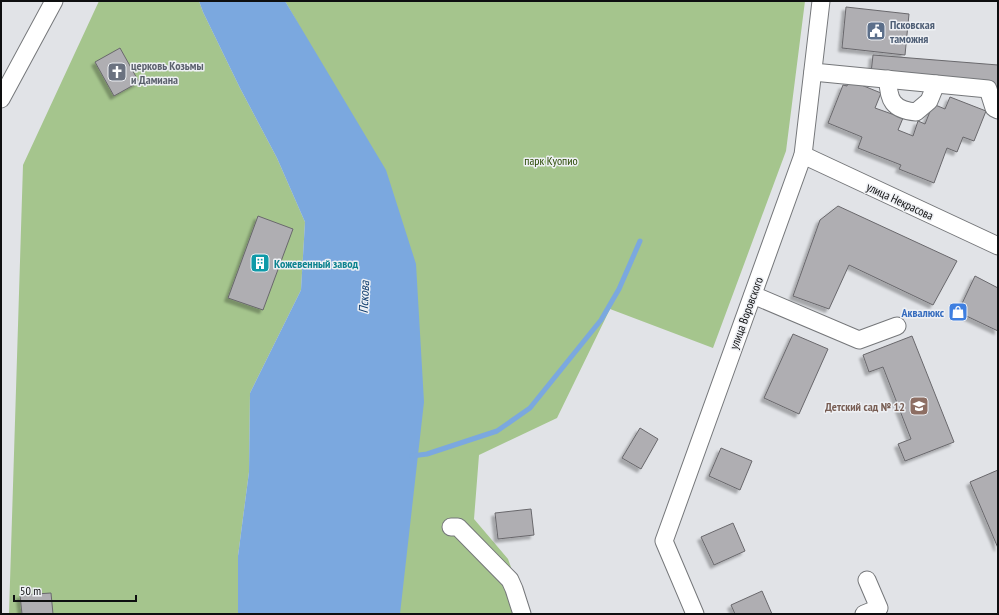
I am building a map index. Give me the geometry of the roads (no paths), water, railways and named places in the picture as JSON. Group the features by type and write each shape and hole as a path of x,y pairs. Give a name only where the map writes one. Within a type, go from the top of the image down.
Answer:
{"street":[{"path":"1,99 54,1"},
{"name":"улица Воровского","path":"695,614 664,541 803,155 821,1"},
{"path":"813,72 988,89 994,108 998,110"},
{"path":"888,79 888,91 893,104 905,111 916,112 929,101 936,84"},
{"name":"улица Некрасова","path":"803,155 998,246"},
{"path":"752,295 860,340 897,326"},
{"path":"451,527 458,527 510,580 522,614"},
{"path":"864,614 879,608 867,580"}],"water":[{"name":"Пскова","path":"199,1 285,1 386,170 416,264 424,402 400,614 238,614 238,556 249,472 250,393 301,290 305,222 277,158 240,88"}],"waterway":[{"path":"412,456 427,454 497,431 530,408 601,320 619,289 640,241"}],"place":[{"name":"Псковская таможня","path":"876,31"},
{"name":"церковь Козьмы и Дамиана","path":"117,72"},
{"name":"Кожевенный завод","path":"260,263"},
{"name":"Аквалюкс","path":"958,312"},
{"name":"Детский сад № 12","path":"919,406"}],"park label":[{"name":"парк Куопио","path":"551,160"}]}
